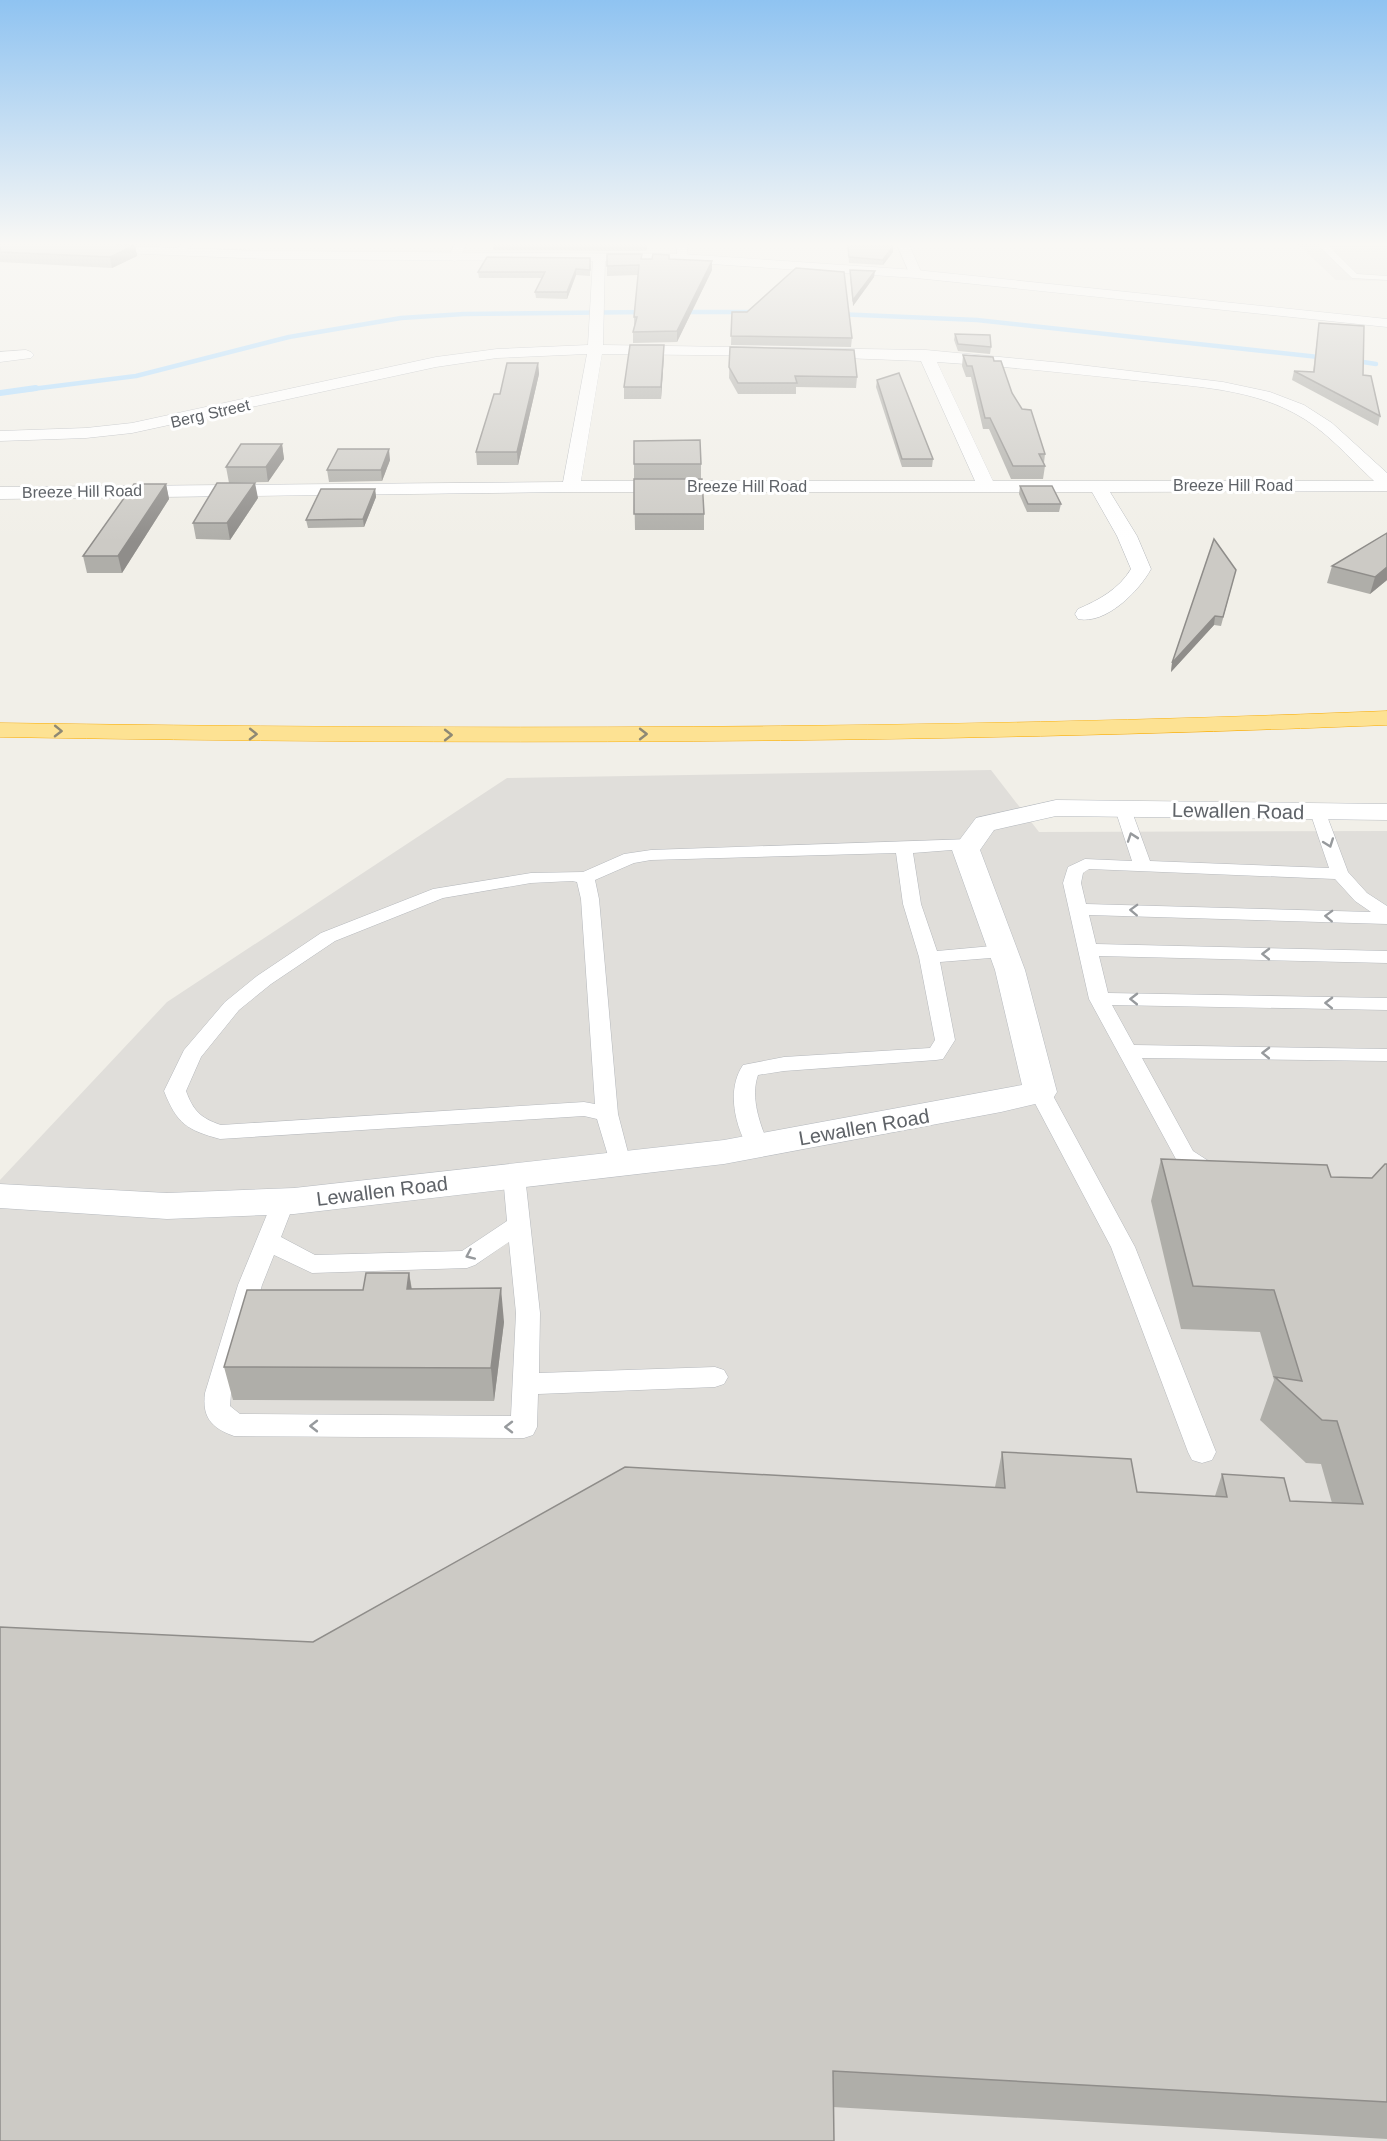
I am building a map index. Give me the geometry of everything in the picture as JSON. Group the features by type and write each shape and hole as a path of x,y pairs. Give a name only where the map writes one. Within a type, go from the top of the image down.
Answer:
{"highway":[{"path":"0,710 577,716 1026,709 1387,697"},
{"path":"0,730 291,735 903,732 1277,723 1387,718"}],"street":[{"path":"571,487 596,342"},
{"name":"Berg Street","path":"0,436 86,433 144,426 460,357 511,352 596,350 813,351 926,355 1019,362 1173,381 1283,402 1311,414 1332,431 1387,485"},
{"path":"0,357 26,355"},
{"path":"926,355 986,486"},
{"path":"1086,614 1114,601 1133,584 1141,569 1127,536 1097,485"},
{"name":"Breeze Hill Road","path":"0,493 571,487 1387,485"},
{"name":"Lewallen Road","path":"971,843 985,824 1056,808 1387,812"},
{"path":"971,843 966,850 1003,951 1040,1092"},
{"name":"Lewallen Road","path":"0,1196 167,1206 283,1202 758,1146 1040,1092"}],"lane":[{"path":"1123,809 1142,866"},
{"path":"1318,812 1340,874 1361,897 1387,916"},
{"path":"608,1114 584,1110 220,1132 199,1126 184,1116 175,1091 191,1055 232,1006 264,980 328,937 439,892 531,878 572,876 585,878 630,858 651,855 904,848 971,843"},
{"path":"758,1146 747,1121 745,1079 750,1070 784,1064 936,1054 945,1040 928,957 912,904 904,848"},
{"path":"1233,1175 1203,1168 1185,1156 1099,999 1072,882 1074,870 1085,864 1340,874"},
{"path":"585,878 590,899 593,957 602,1032 608,1114 620,1164"},
{"path":"1078,909 1387,916"},
{"path":"1088,950 1387,957"},
{"path":"928,957 1003,951"},
{"path":"1099,999 1387,1004"},
{"path":"1128,1051 1387,1055"},
{"path":"1040,1092 1123,1247 1202,1452"},
{"path":"283,1202 250,1286 218,1393 216,1410 234,1425 524,1427 528,1313 514,1176"},
{"path":"268,1241 312,1264 467,1259 519,1224"},
{"path":"525,1383 716,1377"}],"shaded area":[{"path":"991,770 1039,832 1387,831 1387,2141 0,2141 0,1180 167,1002 507,778"}],"building":[{"path":"957,342 991,342 991,347 958,344"},
{"path":"1317,342 1364,342 1363,375 1371,376 1380,416 1294,371 1314,372"},
{"path":"630,345 664,345 661,387 624,387"},
{"path":"730,347 854,350 857,377 795,376 797,383 738,383 729,367"},
{"path":"963,355 993,357 994,361 1001,361 1012,393 1022,409 1031,410 1045,454 1039,454 1045,466 1013,466 990,418 985,418 972,366 967,366"},
{"path":"507,363 538,363 517,452 476,452 494,394 500,394"},
{"path":"899,373 933,459 902,459 877,380"},
{"path":"700,440 701,464 634,464 634,441"},
{"path":"241,444 282,444 266,467 226,467"},
{"path":"338,449 389,449 381,470 327,470"},
{"path":"634,479 702,479 704,514 634,514"},
{"path":"217,483 255,483 227,523 193,523"},
{"path":"134,484 166,484 118,556 83,556"},
{"path":"1020,486 1052,486 1061,504 1028,504"},
{"path":"321,489 375,489 363,519 306,520"},
{"path":"1387,533 1387,567 1375,577 1332,566"},
{"path":"1214,539 1236,570 1223,617 1215,616 1172,663"},
{"path":"1161,1159 1327,1165 1331,1177 1372,1178 1387,1164 1387,2102 833,2071 834,2141 0,2141 0,1627 313,1642 625,1467 1005,1488 1002,1452 1131,1459 1137,1492 1227,1497 1222,1474 1284,1478 1290,1501 1363,1504 1337,1421 1322,1420 1275,1377 1302,1381 1274,1290 1193,1286"},
{"path":"366,1273 409,1273 407,1289 501,1288 491,1368 224,1367 247,1290 363,1290"}],"waterway":[{"path":"24,390 136,376 270,342"},
{"path":"1179,342 1328,358"},
{"path":"1350,360 1376,364"},
{"path":"0,393 36,388"}]}
